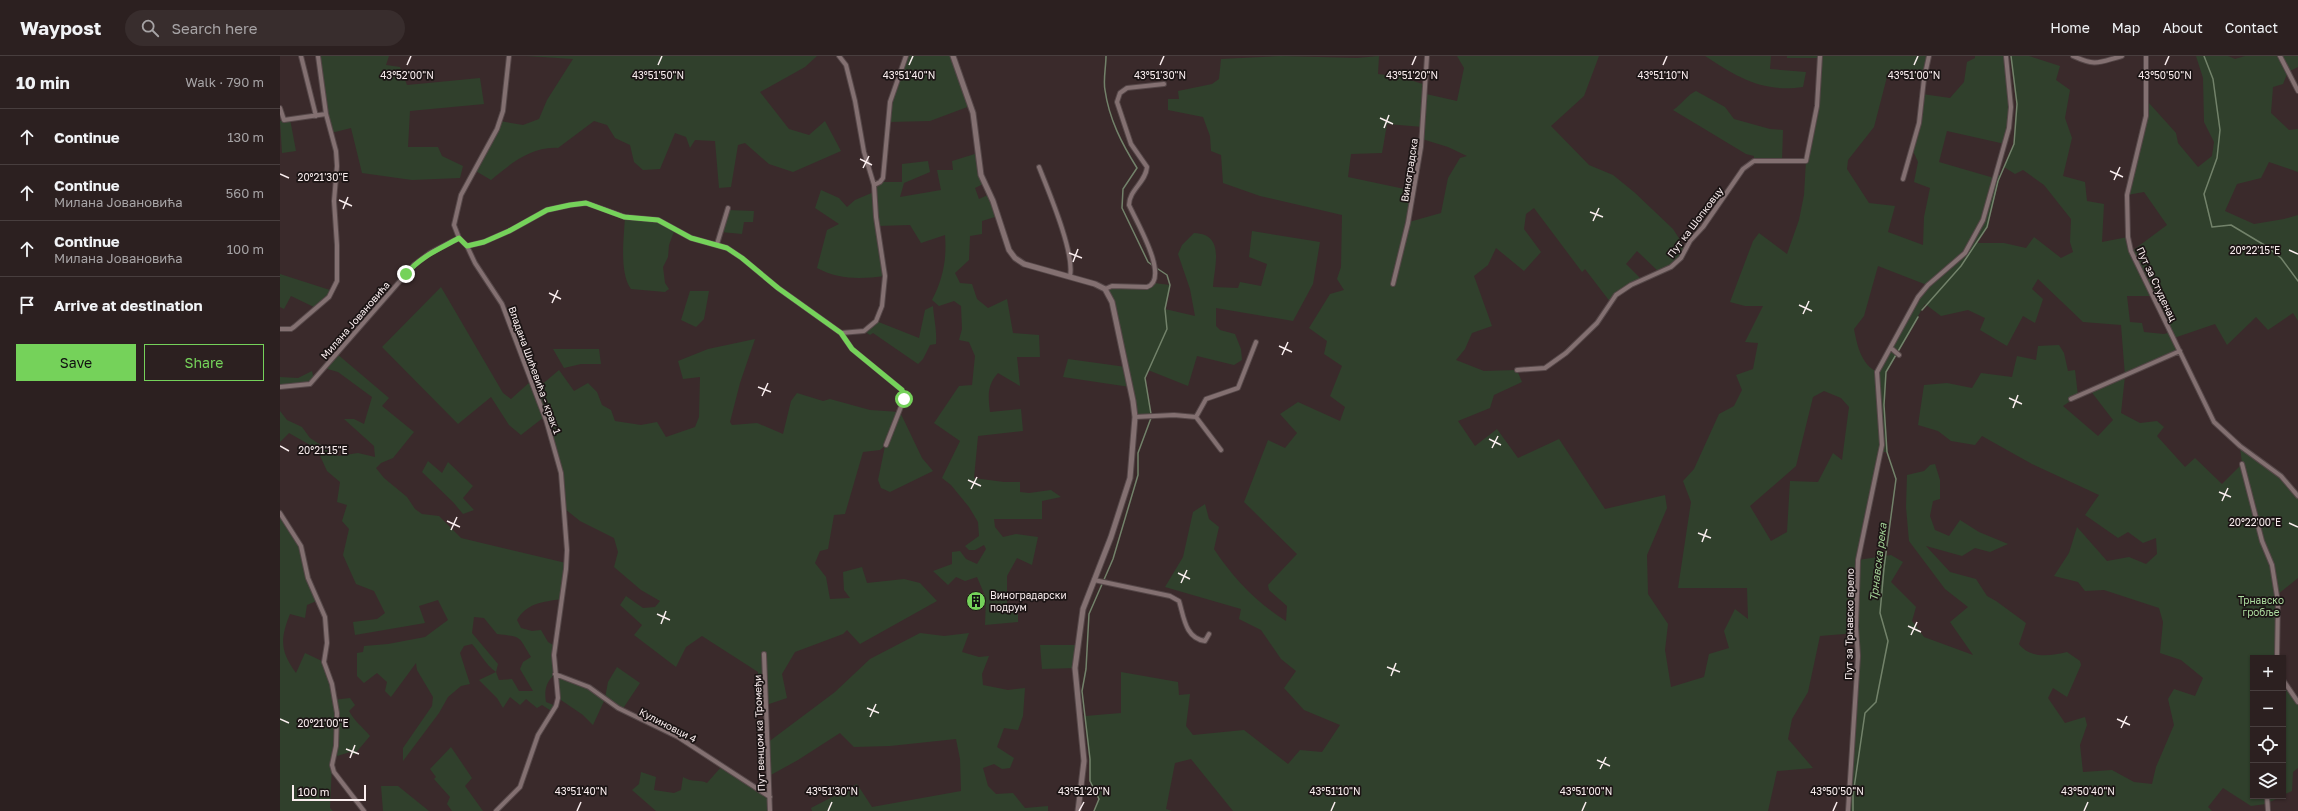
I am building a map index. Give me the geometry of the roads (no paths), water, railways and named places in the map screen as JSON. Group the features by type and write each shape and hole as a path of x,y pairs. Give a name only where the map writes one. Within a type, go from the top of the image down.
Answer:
{"street":[{"path":"300,56 316,116"},
{"path":"280,329 291,329 294,327 329,297 337,282 337,245 334,201 337,166 336,151 326,114 318,56"},
{"path":"459,238 454,225 456,210 469,179 497,129 503,111 509,56"},
{"path":"839,56 846,65 855,101 864,152 874,185 876,217 885,276 882,306 876,321 864,331 841,333"},
{"path":"874,185 880,182 883,178 890,102 906,56"},
{"path":"953,56 973,113 981,175 993,201 1009,250 1015,258 1024,264 1070,276 1095,284 1105,289 1112,302 1134,401 1130,478 1126,494 1083,610 1074,668 1084,761 1078,811"},
{"name":"Виноградска","path":"1393,284 1408,223 1421,147 1428,56"},
{"name":"Пут ка Шопковцу","path":"1517,370 1545,368 1566,353 1597,323 1616,295 1630,286 1671,267 1681,258 1690,241 1703,227 1743,169 1754,161 1806,161 1817,106 1820,56"},
{"path":"1903,180 1919,123 1924,79 1929,56"},
{"name":"Пут за Трнавско врело","path":"1848,811 1858,656 1856,627 1858,560 1882,446 1877,372 1882,360 1892,350 1918,298 1928,284 1965,253 1983,220 2009,128 2011,107 2006,56"},
{"path":"2073,56 2091,63 2102,63 2122,56"},
{"name":"Пут за Студенац","path":"2146,56 2146,116 2127,195 2128,237 2131,251 2214,422 2240,446 2281,476 2298,496"},
{"path":"2280,56 2298,91"},
{"path":"1105,289 1112,286 1148,287 1152,285 1155,279 1156,264 1129,204 1130,198 1146,175 1147,167 1131,144 1117,102 1120,93 1127,88 1164,84"},
{"path":"280,108 284,120 326,114"},
{"path":"1039,167 1057,210 1070,265 1070,276"},
{"path":"467,246 484,242 509,231 547,210 586,203 624,217 658,220 701,242 717,244 742,258 778,288 841,333 852,349 902,390 904,399 886,445"},
{"path":"717,244 728,208"},
{"name":"Владана Шићевића - крак 1","path":"459,238 467,246 475,263 502,304 546,420 561,473 565,509 566,569 555,640 555,674 558,698 556,706 538,735 530,764 520,787 496,811"},
{"name":"Милана Јовановића","path":"280,387 310,384 414,265 430,253 459,238"},
{"path":"1196,417 1206,399 1238,388 1256,342"},
{"path":"1892,350 1899,355"},
{"path":"2071,399 2180,351"},
{"path":"1134,417 1174,415 1196,417 1221,450"},
{"path":"2242,464 2262,541 2272,565 2278,602 2277,655"},
{"path":"280,513 301,546 310,583 325,617 327,643 324,662 332,684 337,713 336,746 332,764 341,782 364,811"},
{"path":"1094,580 1170,596 1179,601 1188,631 1197,640 1204,641 1209,634"},
{"name":"Пут венцом ка Тромеђи","path":"764,654 770,811"},
{"name":"Кулиновци 4","path":"555,674 589,687 618,708 678,737 770,797"},
{"path":"2286,684 2298,702"},
{"path":"2267,799 2268,811"}],"waterway":[{"path":"1106,56 1104,86 1107,101 1121,140 1137,168 1123,189 1122,208 1148,262 1152,265"},
{"name":"Трнавска река","path":"1922,310 1961,266 1987,227 1998,181 2014,144 2017,104 2011,56"},
{"path":"2204,56 2213,79 2220,130 2217,158 2204,194 2212,227 2231,225 2266,246 2281,258 2298,281"},
{"path":"1151,414 1145,378 1167,329 1165,309 1170,285 1167,275 1155,267"},
{"name":"Трнавска река","path":"1853,811 1853,795 1865,713 1876,702 1888,641 1880,613 1884,568 1896,479 1887,452 1884,405 1886,372 1918,317"},
{"path":"1094,811 1099,799 1090,781 1090,759 1082,691 1086,669 1089,614 1113,559 1138,475 1138,453 1151,418"}],"place":[{"name":"Виноградарски подрум","path":"976,601"}],"park label":[{"name":"Трнавско гробље","path":"2261,606"}]}
